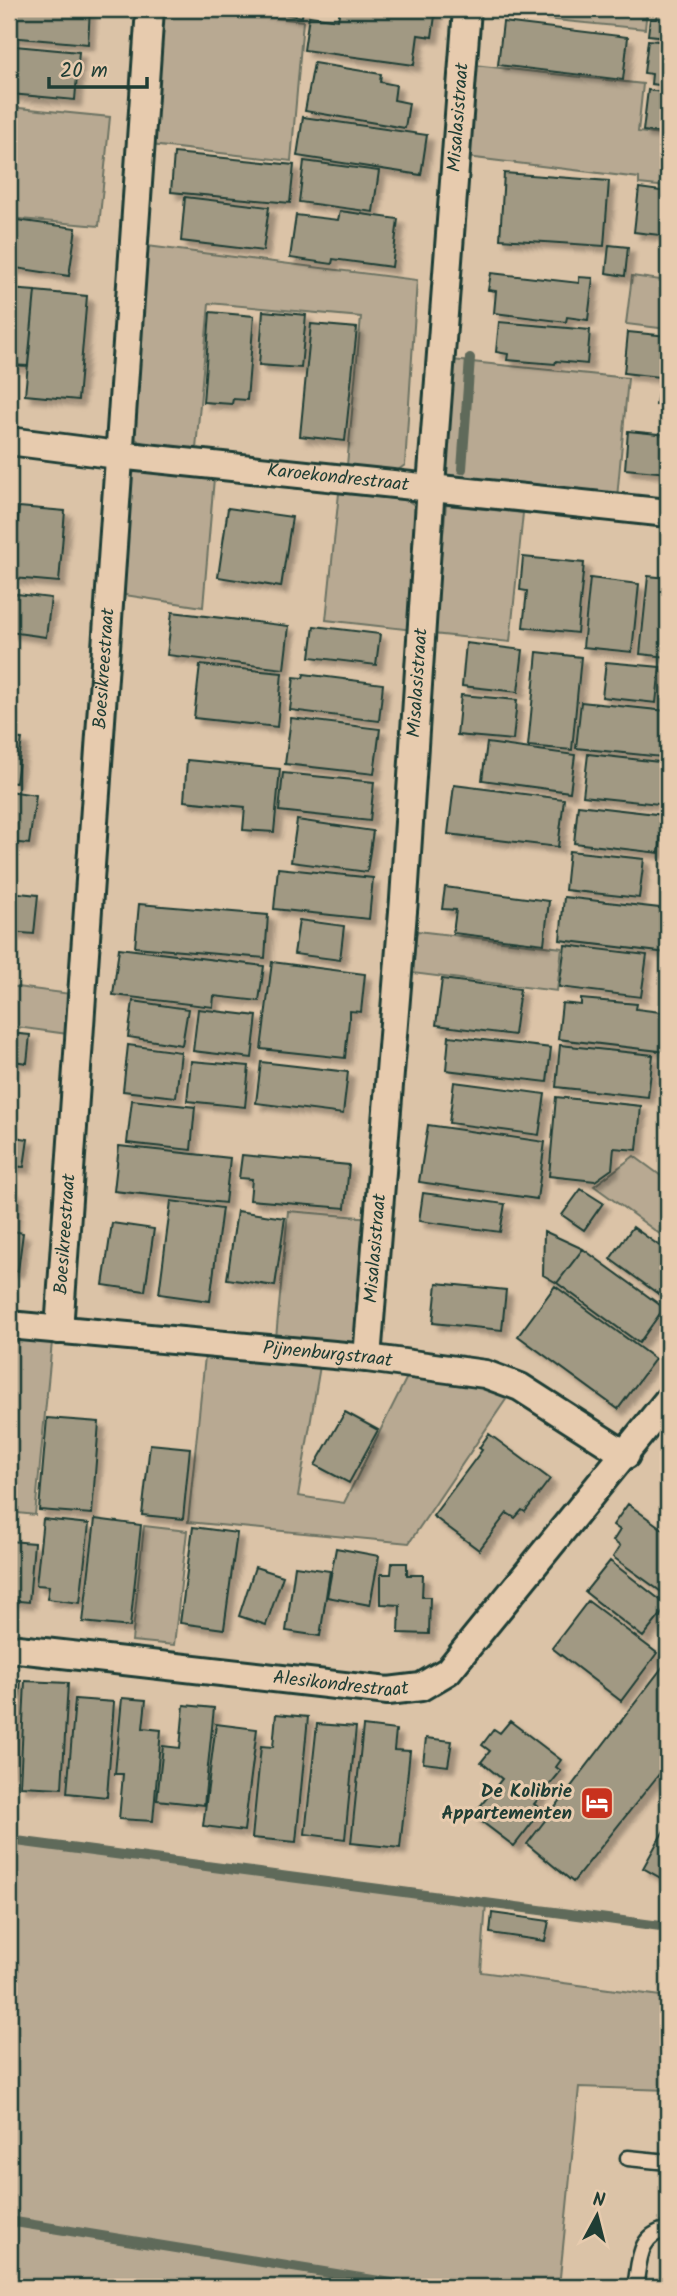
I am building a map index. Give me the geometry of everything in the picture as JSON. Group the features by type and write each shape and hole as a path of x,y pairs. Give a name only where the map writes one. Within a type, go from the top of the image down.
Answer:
{"street":[{"name":"Boesikreestraat","path":"59,1329 150,9"},
{"name":"Misalasistraat","path":"367,1357 404,899 431,486 467,9"},
{"name":"Karoekondrestraat","path":"9,441 668,513"},
{"name":"Pijnenburgstraat","path":"9,1325 367,1357 485,1374 520,1387 626,1455"},
{"name":"Alesikondrestraat","path":"9,1648 388,1691 421,1687 448,1671 668,1400"}],"lane":[{"path":"628,2158 668,2162"},
{"path":"635,2287 643,2244 654,2232 668,2229"}],"shaded area":[{"path":"162,9 192,9 303,21 291,161 151,145"},
{"path":"476,9 647,9 645,29 476,12"},
{"path":"474,65 643,84 638,132 668,136 668,187 639,184 639,178 467,157"},
{"path":"9,107 110,117 99,226 9,218"},
{"path":"147,246 417,280 405,465 398,470 347,465 361,317 209,303 196,449 149,445 134,438 130,432 130,421"},
{"path":"632,276 668,281 668,329 626,324"},
{"path":"452,360 628,378 617,498 450,479 445,473"},
{"path":"145,469 214,478 203,607 118,594 126,483 132,473"},
{"path":"339,493 407,500 419,508 413,630 326,620"},
{"path":"446,505 523,513 510,642 433,634"},
{"path":"417,931 562,948 557,991 412,973"},
{"path":"9,986 71,994 68,1034 9,1026"},
{"path":"634,1156 668,1181 668,1240 594,1186"},
{"path":"288,1211 371,1218 358,1338 350,1345 276,1338"},
{"path":"9,1336 52,1342 35,1515 9,1512"},
{"path":"205,1356 320,1366 298,1496 344,1503 407,1377 511,1392 409,1543 188,1522"},
{"path":"144,1526 187,1531 174,1645 132,1641"},
{"path":"9,1840 486,1903 481,1972 668,1997 668,2090 579,2087 559,2287 9,2287"}],"building":[{"path":"9,9 90,9 88,44 9,37"},
{"path":"250,9 303,9 302,17"},
{"path":"340,9 436,9 432,37 418,35 414,65 304,50 309,16 338,20"},
{"path":"658,9 668,9 668,37 648,35 650,19 656,19"},
{"path":"503,22 628,37 623,80 498,65"},
{"path":"648,40 668,42 668,86 651,84 652,74 644,73"},
{"path":"15,46 79,52 75,100 11,94"},
{"path":"314,63 381,74 380,82 396,85 394,100 409,103 405,128 305,111"},
{"path":"648,90 668,93 668,134 643,131"},
{"path":"303,117 427,135 421,175 297,156"},
{"path":"174,153 294,165 290,203 171,192"},
{"path":"304,161 379,171 373,212 299,202"},
{"path":"504,173 609,181 604,246 500,239"},
{"path":"639,188 668,192 668,236 634,232"},
{"path":"185,197 269,207 263,251 181,241"},
{"path":"340,211 398,219 392,267 333,259 332,264 290,258 296,215 338,220"},
{"path":"9,219 76,228 69,276 9,267"},
{"path":"609,245 628,247 625,276 606,273"},
{"path":"491,273 579,283 579,277 593,278 588,320 567,317 566,322 494,313 496,291 488,290"},
{"path":"9,289 35,291 28,366 9,365"},
{"path":"35,291 87,296 78,400 25,395"},
{"path":"263,311 306,315 301,368 259,365"},
{"path":"210,312 254,316 247,400 233,399 232,404 203,402"},
{"path":"499,322 590,330 587,364 507,360 508,354 496,352"},
{"path":"311,324 357,328 345,441 300,436"},
{"path":"628,332 668,336 668,378 624,373"},
{"path":"659,383 668,384 668,406 656,405"},
{"path":"628,431 668,435 668,473 625,469"},
{"path":"19,507 65,511 59,582 13,578"},
{"path":"228,508 292,517 281,587 218,577"},
{"path":"523,557 584,563 577,633 523,627 527,591 520,590"},
{"path":"648,576 668,578 668,657 640,654"},
{"path":"590,578 639,584 632,652 583,647"},
{"path":"9,593 51,598 46,637 9,632"},
{"path":"172,612 289,626 284,669 167,655"},
{"path":"314,626 380,634 376,665 310,657"},
{"path":"466,643 523,650 518,692 462,686"},
{"path":"537,652 581,657 572,750 528,746"},
{"path":"606,662 660,667 656,703 602,697"},
{"path":"200,665 282,673 277,727 194,718"},
{"path":"304,674 383,684 379,721 290,710 294,677 303,678"},
{"path":"461,695 517,700 513,740 457,735"},
{"path":"581,702 667,711 662,757 576,748"},
{"path":"291,718 380,729 374,774 285,764"},
{"path":"9,738 22,739 16,783 9,782"},
{"path":"487,743 575,755 570,792 482,780"},
{"path":"588,754 668,763 668,805 583,796"},
{"path":"187,760 280,769 274,832 243,830 245,807 184,801"},
{"path":"283,773 374,782 370,821 279,811"},
{"path":"454,785 564,799 558,847 448,834"},
{"path":"9,791 36,795 29,844 9,842"},
{"path":"578,805 664,815 659,853 574,843"},
{"path":"297,820 373,831 367,872 291,862"},
{"path":"569,851 644,859 639,898 565,890"},
{"path":"278,868 373,878 369,919 274,909"},
{"path":"445,887 549,901 544,944 453,933 456,910 442,909"},
{"path":"9,892 38,895 34,934 9,932"},
{"path":"564,897 668,909 668,953 560,940"},
{"path":"139,904 268,915 265,958 135,947"},
{"path":"299,920 344,926 340,960 294,954"},
{"path":"565,945 647,955 641,997 559,987"},
{"path":"119,948 264,966 259,1001 214,996 213,1007 113,995"},
{"path":"272,962 365,974 361,1012 350,1011 345,1058 261,1049"},
{"path":"442,979 520,989 514,1035 436,1025"},
{"path":"581,999 637,1004 636,1009 668,1013 668,1052 558,1039 562,1003 581,1005"},
{"path":"133,1001 188,1009 182,1045 128,1037"},
{"path":"198,1009 257,1016 252,1058 193,1051"},
{"path":"9,1033 30,1035 27,1063 13,1061 11,1075 9,1075"},
{"path":"449,1036 551,1048 547,1082 446,1070"},
{"path":"128,1045 181,1052 176,1097 123,1091"},
{"path":"560,1045 653,1055 648,1097 556,1087"},
{"path":"191,1061 249,1066 245,1107 187,1101"},
{"path":"261,1062 348,1072 343,1114 256,1103"},
{"path":"454,1082 545,1094 539,1135 449,1123"},
{"path":"556,1097 641,1106 637,1150 614,1148 612,1169 595,1181 549,1176"},
{"path":"132,1100 195,1107 191,1150 127,1143"},
{"path":"428,1125 545,1142 537,1199 419,1182"},
{"path":"9,1136 28,1139 24,1167 9,1166"},
{"path":"119,1146 230,1158 225,1203 114,1191"},
{"path":"242,1155 349,1165 345,1208 250,1200 252,1179 239,1178"},
{"path":"581,1189 603,1203 584,1230 562,1215"},
{"path":"9,1191 17,1192 13,1231 23,1233 18,1271 9,1270"},
{"path":"423,1193 505,1204 500,1232 419,1221"},
{"path":"171,1201 222,1208 210,1301 159,1294"},
{"path":"237,1211 285,1218 275,1286 227,1279"},
{"path":"112,1223 154,1229 145,1291 103,1285"},
{"path":"633,1227 668,1252 668,1301 610,1259"},
{"path":"544,1231 583,1249 557,1283 543,1275"},
{"path":"583,1249 664,1308 639,1343 557,1283"},
{"path":"437,1283 506,1290 502,1330 433,1323"},
{"path":"555,1286 655,1359 618,1409 518,1336"},
{"path":"345,1412 378,1430 349,1483 315,1465"},
{"path":"47,1418 99,1422 92,1514 39,1510"},
{"path":"489,1434 550,1479 525,1512 522,1510 515,1518 507,1513 479,1550 433,1516 482,1450 479,1448"},
{"path":"150,1444 190,1448 183,1519 142,1515"},
{"path":"628,1504 668,1533 668,1591 666,1589 663,1593 613,1557 620,1546 613,1541 620,1530 613,1525"},
{"path":"43,1519 89,1524 80,1603 47,1599 49,1586 36,1585"},
{"path":"95,1519 141,1525 130,1627 83,1622"},
{"path":"193,1527 237,1533 224,1629 180,1623"},
{"path":"9,1541 34,1543 29,1602 9,1600"},
{"path":"336,1548 379,1556 370,1605 327,1597"},
{"path":"610,1561 668,1606 643,1637 585,1592"},
{"path":"392,1563 407,1563 407,1575 423,1575 422,1597 430,1597 429,1634 399,1633 400,1605 381,1604 381,1574 391,1574"},
{"path":"295,1566 330,1571 320,1636 286,1631"},
{"path":"255,1567 283,1576 266,1625 239,1616"},
{"path":"588,1601 657,1653 621,1701 552,1648"},
{"name":"De Kolibrie Appartementen","path":"668,1660 668,1763 573,1882 527,1844"},
{"path":"9,1680 21,1681 12,1772 9,1771"},
{"path":"25,1681 68,1683 62,1788 20,1786"},
{"path":"122,1698 146,1700 143,1728 161,1730 153,1821 119,1819 123,1774 115,1774"},
{"path":"75,1699 114,1702 107,1797 67,1793"},
{"path":"184,1705 214,1708 204,1805 157,1800 163,1746 180,1748"},
{"path":"276,1714 308,1717 296,1842 252,1838 261,1746 273,1747"},
{"path":"510,1721 561,1760 556,1767 561,1771 534,1804 542,1810 514,1846 473,1815 502,1779 481,1762 490,1751 482,1745 494,1729 500,1733"},
{"path":"216,1724 257,1729 244,1831 203,1826"},
{"path":"317,1724 356,1727 345,1839 305,1834"},
{"path":"363,1726 396,1730 394,1750 410,1751 400,1848 351,1843"},
{"path":"426,1738 452,1741 448,1766 423,1763"},
{"path":"668,1823 668,1882 643,1868"},
{"path":"492,1913 549,1921 545,1941 490,1933"}],"waterway":[{"path":"462,469 470,358"},
{"path":"9,1840 668,1927"},
{"path":"9,2221 416,2287"}],"place":[{"name":"De Kolibrie Appartementen","path":"597,1803"}]}
